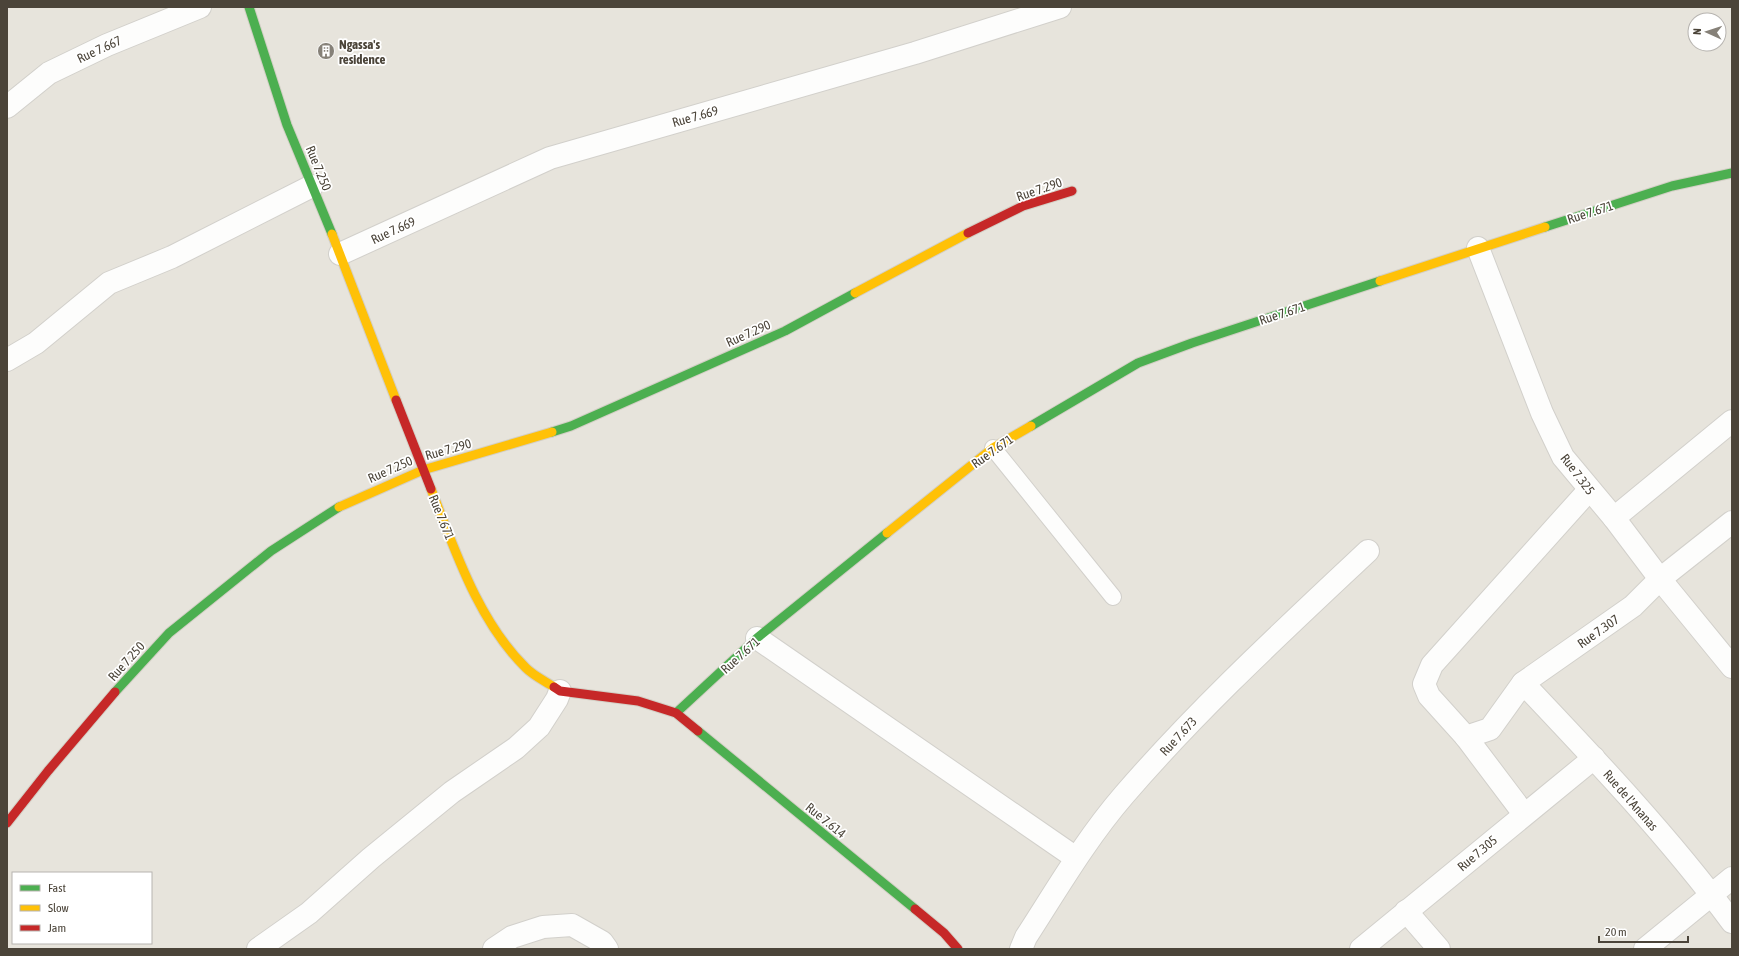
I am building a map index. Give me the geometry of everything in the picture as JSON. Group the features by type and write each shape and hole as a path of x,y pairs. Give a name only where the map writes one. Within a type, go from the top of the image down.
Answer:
{"street":[{"name":"Rue 7.667","path":"7,107 49,73 107,45 200,7"},
{"name":"Rue 7.250","path":"7,823 48,771 122,684 169,633 271,551 291,538 344,504 423,470 340,254 287,125 249,7"},
{"name":"Rue 7.669","path":"340,254 550,158 915,53 1060,7"},
{"name":"Rue 7.671","path":"423,470 464,572 496,632 527,669 560,691 638,701 676,713 757,638 818,587 993,448 1138,363 1192,343 1478,248 1672,186 1732,173"},
{"path":"7,360 36,343 109,283 172,257 312,186"},
{"name":"Rue 7.290","path":"423,470 571,426 785,331 941,246 1023,206 1072,191"},
{"name":"Rue 7.325","path":"1478,248 1545,419 1563,457 1589,490 1614,518 1660,579 1732,667"},
{"path":"1614,518 1732,421"},
{"path":"1524,814 1466,737 1430,696 1424,684 1432,665 1589,490"},
{"name":"Rue 7.307","path":"1466,737 1490,729 1523,684 1633,606 1660,579 1732,522"},
{"name":"Rue 7.673","path":"1020,949 1076,858 1123,796 1194,718 1368,551"},
{"path":"757,638 1076,858"},
{"name":"Rue de l'Ananas","path":"1523,684 1594,758 1712,895 1732,922"},
{"path":"258,949 309,912 371,858 452,792 516,748 539,727 557,699 560,691"},
{"name":"Rue 7.614","path":"676,713 944,933 958,949"},
{"name":"Rue 7.305","path":"1361,949 1594,758"},
{"path":"1645,949 1732,878"},
{"path":"1406,911 1439,949"},
{"path":"494,949 512,937 543,927 572,925 602,942 607,949"}],"lane":[{"path":"993,448 1113,597"}],"shaded area":[{"path":"7,7 1732,7 1732,949 7,949"}],"traffic: fast":[{"path":"249,7 287,125 332,234"},
{"path":"1545,227 1672,186 1732,173"},
{"path":"1031,426 1138,363 1192,343 1380,281"},
{"path":"552,432 571,426 785,331 855,293"},
{"path":"115,692 169,633 271,551 339,507"},
{"path":"676,713 757,638 887,533"},
{"path":"698,731 915,909"}],"traffic: slow":[{"path":"1380,281 1545,227"},
{"path":"855,293 968,233"},
{"path":"332,234 396,400"},
{"path":"887,533 993,448 1031,426"},
{"path":"339,507 423,470 552,432"},
{"path":"431,489 459,560 481,607 494,629 526,668 554,687"}],"traffic: jam":[{"path":"968,233 1023,206 1072,191"},
{"path":"396,400 431,489"},
{"path":"554,687 560,691 638,701 676,713 698,731"},
{"path":"7,823 48,771 115,692"},
{"path":"915,909 944,933 958,949"}],"place":[{"name":"Ngassa's residence","path":"326,51"}]}
